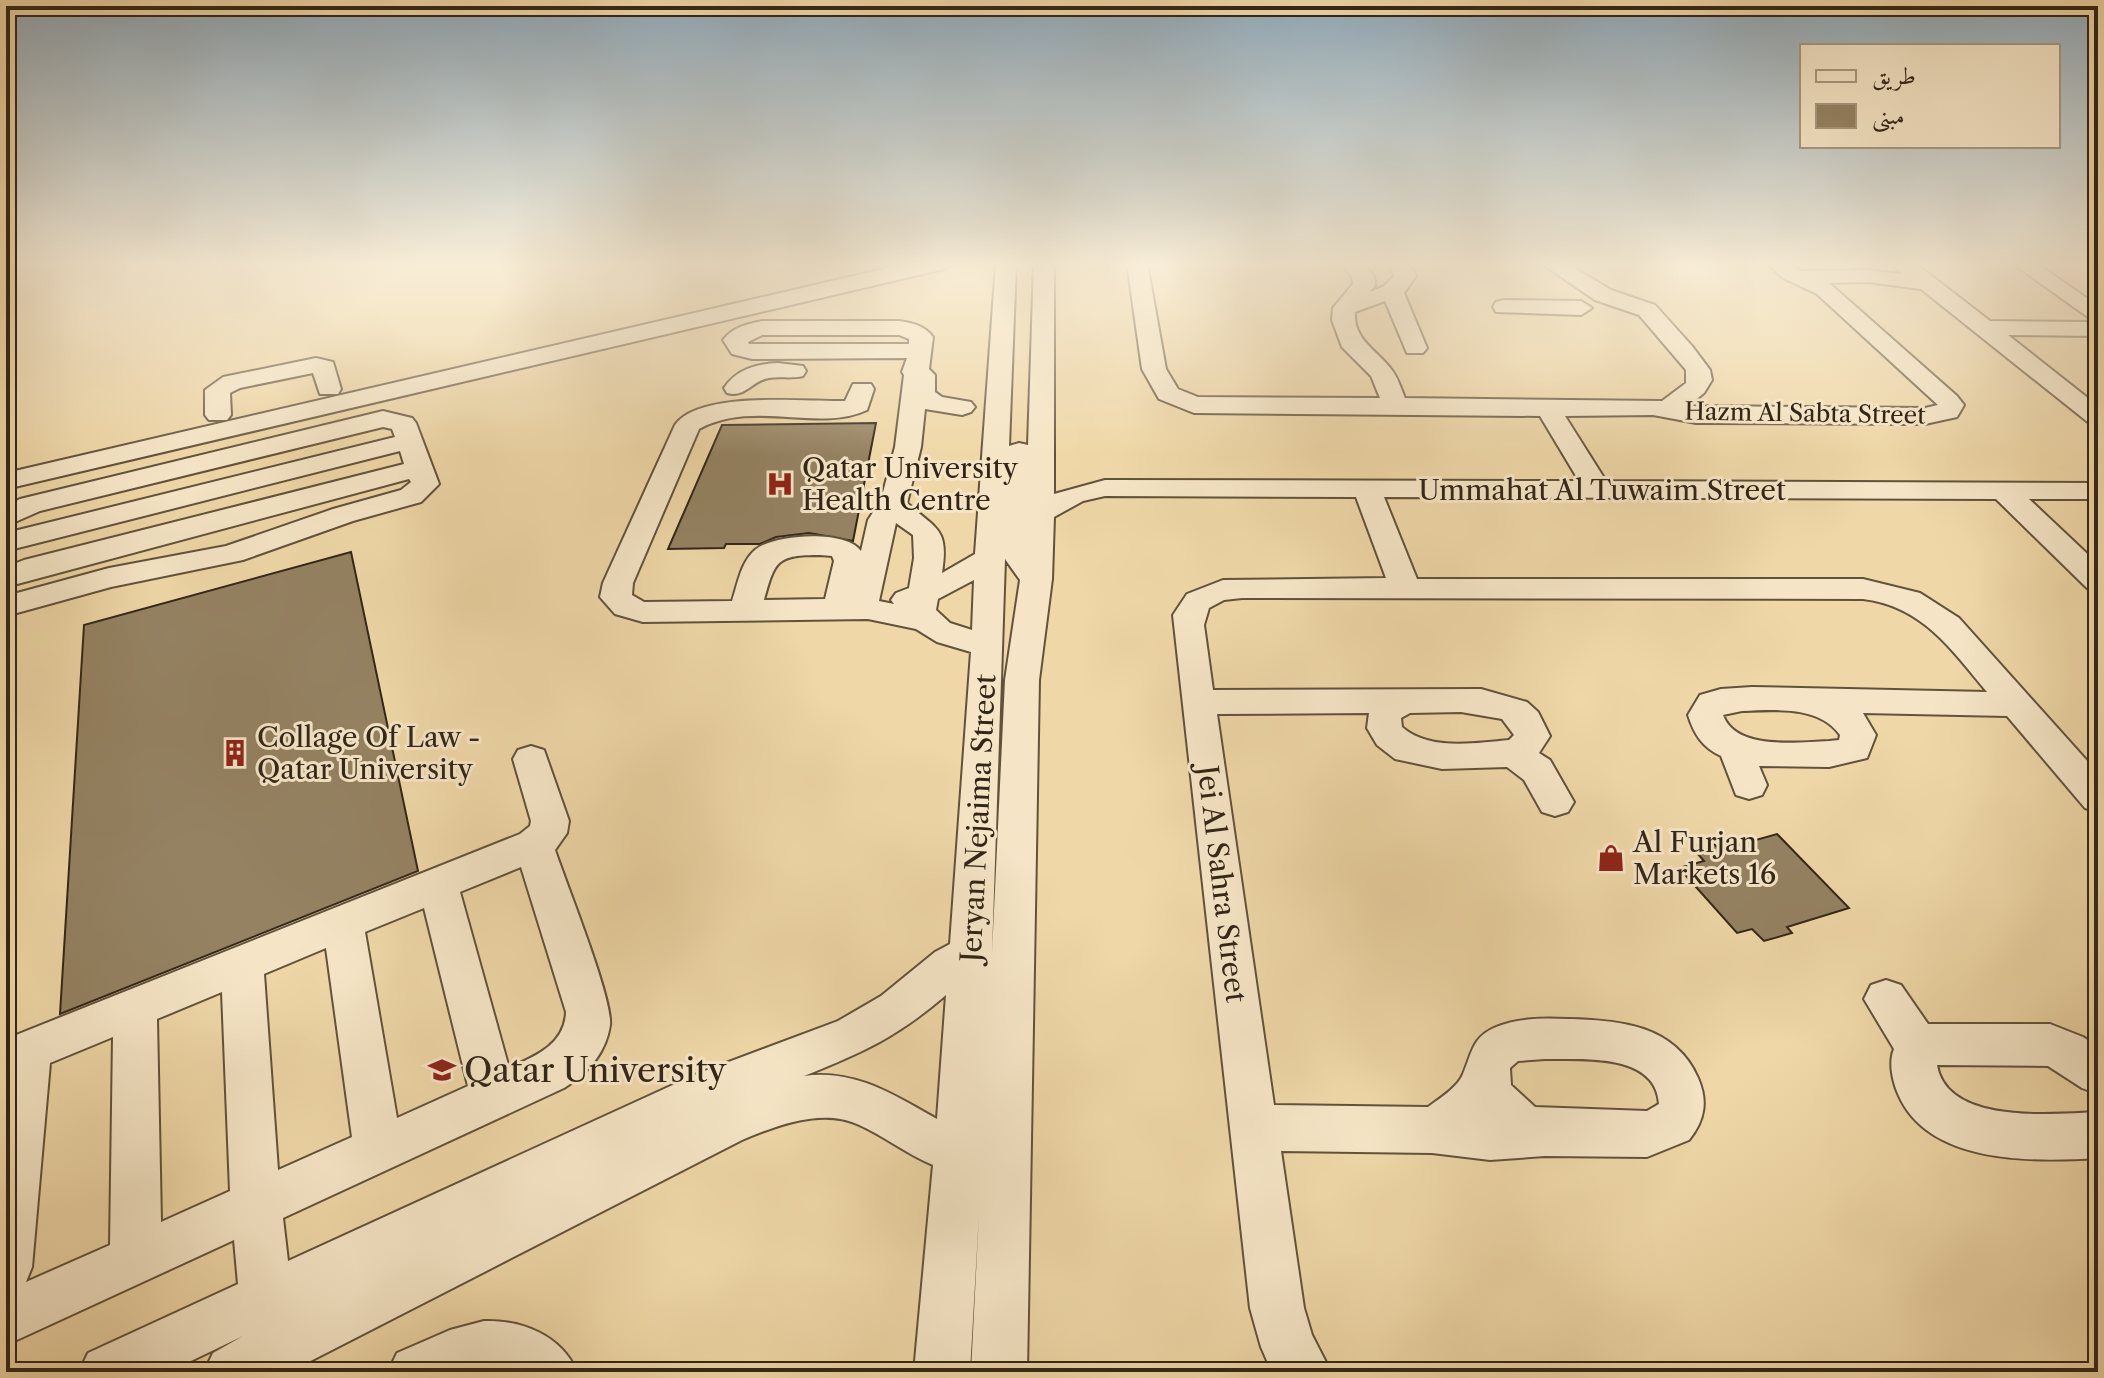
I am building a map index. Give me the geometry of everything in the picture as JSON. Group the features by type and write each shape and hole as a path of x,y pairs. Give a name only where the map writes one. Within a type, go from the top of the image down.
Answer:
{"street":[{"path":"6,481 190,429 218,415 217,390 232,382 316,365 324,367 329,389 624,327"},
{"path":"6,462 190,429 634,327"},
{"name":"Jeryan Nejaima Street","path":"942,1372 971,953 1003,327"},
{"path":"1033,327 1015,543 1022,564 1037,579"},
{"name":"Jeryan Nejaima Street","path":"999,1372 1022,680 1037,579 1041,512 1039,327"},
{"name":"Hazm Al Sabta Street","path":"1147,327 1154,369 1154,398 1167,409 1459,415 1490,409"},
{"path":"1346,327 1352,343 1379,368 1396,406"},
{"path":"1407,327 1415,348"},
{"path":"1596,327 1599,331"},
{"path":"1663,327 1698,370 1700,380 1695,388 1668,409"},
{"name":"Hazm Al Sabta Street","path":"1361,411 1396,406 1668,409 1696,415 1935,416 1948,412 1951,405 1948,401 1867,327"},
{"path":"864,603 894,528 908,447 920,334 906,328 762,328 742,333 735,343 740,349 752,352 917,361"},
{"path":"1985,328 2098,329"},
{"path":"1985,328 2098,418"},
{"path":"917,361 923,375 922,394 929,401 962,407"},
{"path":"741,389 761,379 798,372 917,361"},
{"path":"862,389 858,405 849,409 726,410 701,417 684,429 618,583 616,597 626,607 643,612 745,611 864,603 923,607 990,558"},
{"path":"908,447 926,428 962,407 999,395"},
{"path":"1548,408 1598,490"},
{"path":"6,517 30,505 376,421 400,421 425,484 411,496 343,515 232,554 101,580 6,606"},
{"path":"6,542 415,454"},
{"path":"7,576 415,454"},
{"name":"Ummahat Al Tuwaim Street","path":"1042,469 1075,482 1105,488 2098,491"},
{"name":"Ummahat Al Tuwaim Street","path":"1041,512 1074,495 1105,488"},
{"path":"1367,489 1405,588"},
{"path":"2004,491 2098,581"},
{"path":"894,528 926,531 931,542 923,607 937,630 988,645"},
{"path":"745,611 762,558 769,551 788,546 832,546 847,552 864,603"},
{"name":"Jei Al Sahra Street","path":"1303,1372 1281,1328 1253,1128 1188,617 1201,598 1230,588 1876,590 1916,603 1940,617 2098,798"},
{"path":"1805,701 1828,707 1855,727 1858,743 1846,753 1762,754 1738,749 1718,737 1706,722 1705,715 1712,704 1729,700 1805,701 1882,703 2016,704"},
{"path":"1198,702 1329,701 1484,701 1507,706 1525,719 1532,736 1523,749 1514,753 1419,753 1398,744 1385,730 1353,710 1329,701"},
{"path":"1385,730 1384,716 1387,711 1392,705 1409,701"},
{"path":"1855,727 1866,713 1882,703"},
{"path":"1738,749 1749,785"},
{"path":"1514,753 1537,770 1555,802"},
{"path":"6,1267 17,1056 534,845 548,833 550,821 531,759"},
{"path":"6,1318 560,1065 581,1046 589,1023 588,1012 534,845"},
{"path":"438,884 494,1096"},
{"path":"343,923 378,1149"},
{"path":"252,1362 400,1259 715,1089 853,1036 897,1010 950,965 971,953"},
{"path":"242,964 256,1205 266,1299 252,1362"},
{"path":"1886,999 1919,1049"},
{"path":"135,1008 136,1259"},
{"path":"1253,1128 1432,1130 1490,1137 1545,1133 1662,1132 1674,1126 1681,1115 1683,1102 1679,1087 1660,1061 1637,1047 1614,1041 1508,1043 1490,1056 1486,1079 1470,1104 1432,1130"},
{"path":"2096,1135 1996,1135 1965,1127 1934,1106 1923,1094 1913,1068 1913,1057 1919,1049 1940,1042 2034,1043 2067,1052 2098,1073"},
{"path":"1486,1079 1489,1092 1505,1115 1531,1130 1545,1133"},
{"path":"107,1372 266,1299 400,1259 780,1102 807,1097 834,1097 868,1104 931,1143 959,1149"},
{"path":"416,1372 466,1350 489,1347 512,1349 531,1357 549,1372"}],"building":[{"name":"Qatar University Health Centre","path":"876,423 853,541 809,533 776,537 760,544 668,549 722,425"},
{"name":"Collage Of Law - Qatar University","path":"351,552 418,871 60,1014 84,625"},
{"path":"1777,834 1849,908 1787,927 1792,933 1764,941 1752,929 1737,933 1679,868 1704,861 1691,846 1711,841 1720,850"}],"place":[{"name":"Qatar University Health Centre","path":"780,484"},
{"name":"Collage Of Law - Qatar University","path":"235,753"},
{"name":"Al Furjan Markets 16","path":"1611,858"},
{"name":"Qatar University","path":"442,1070"}]}
